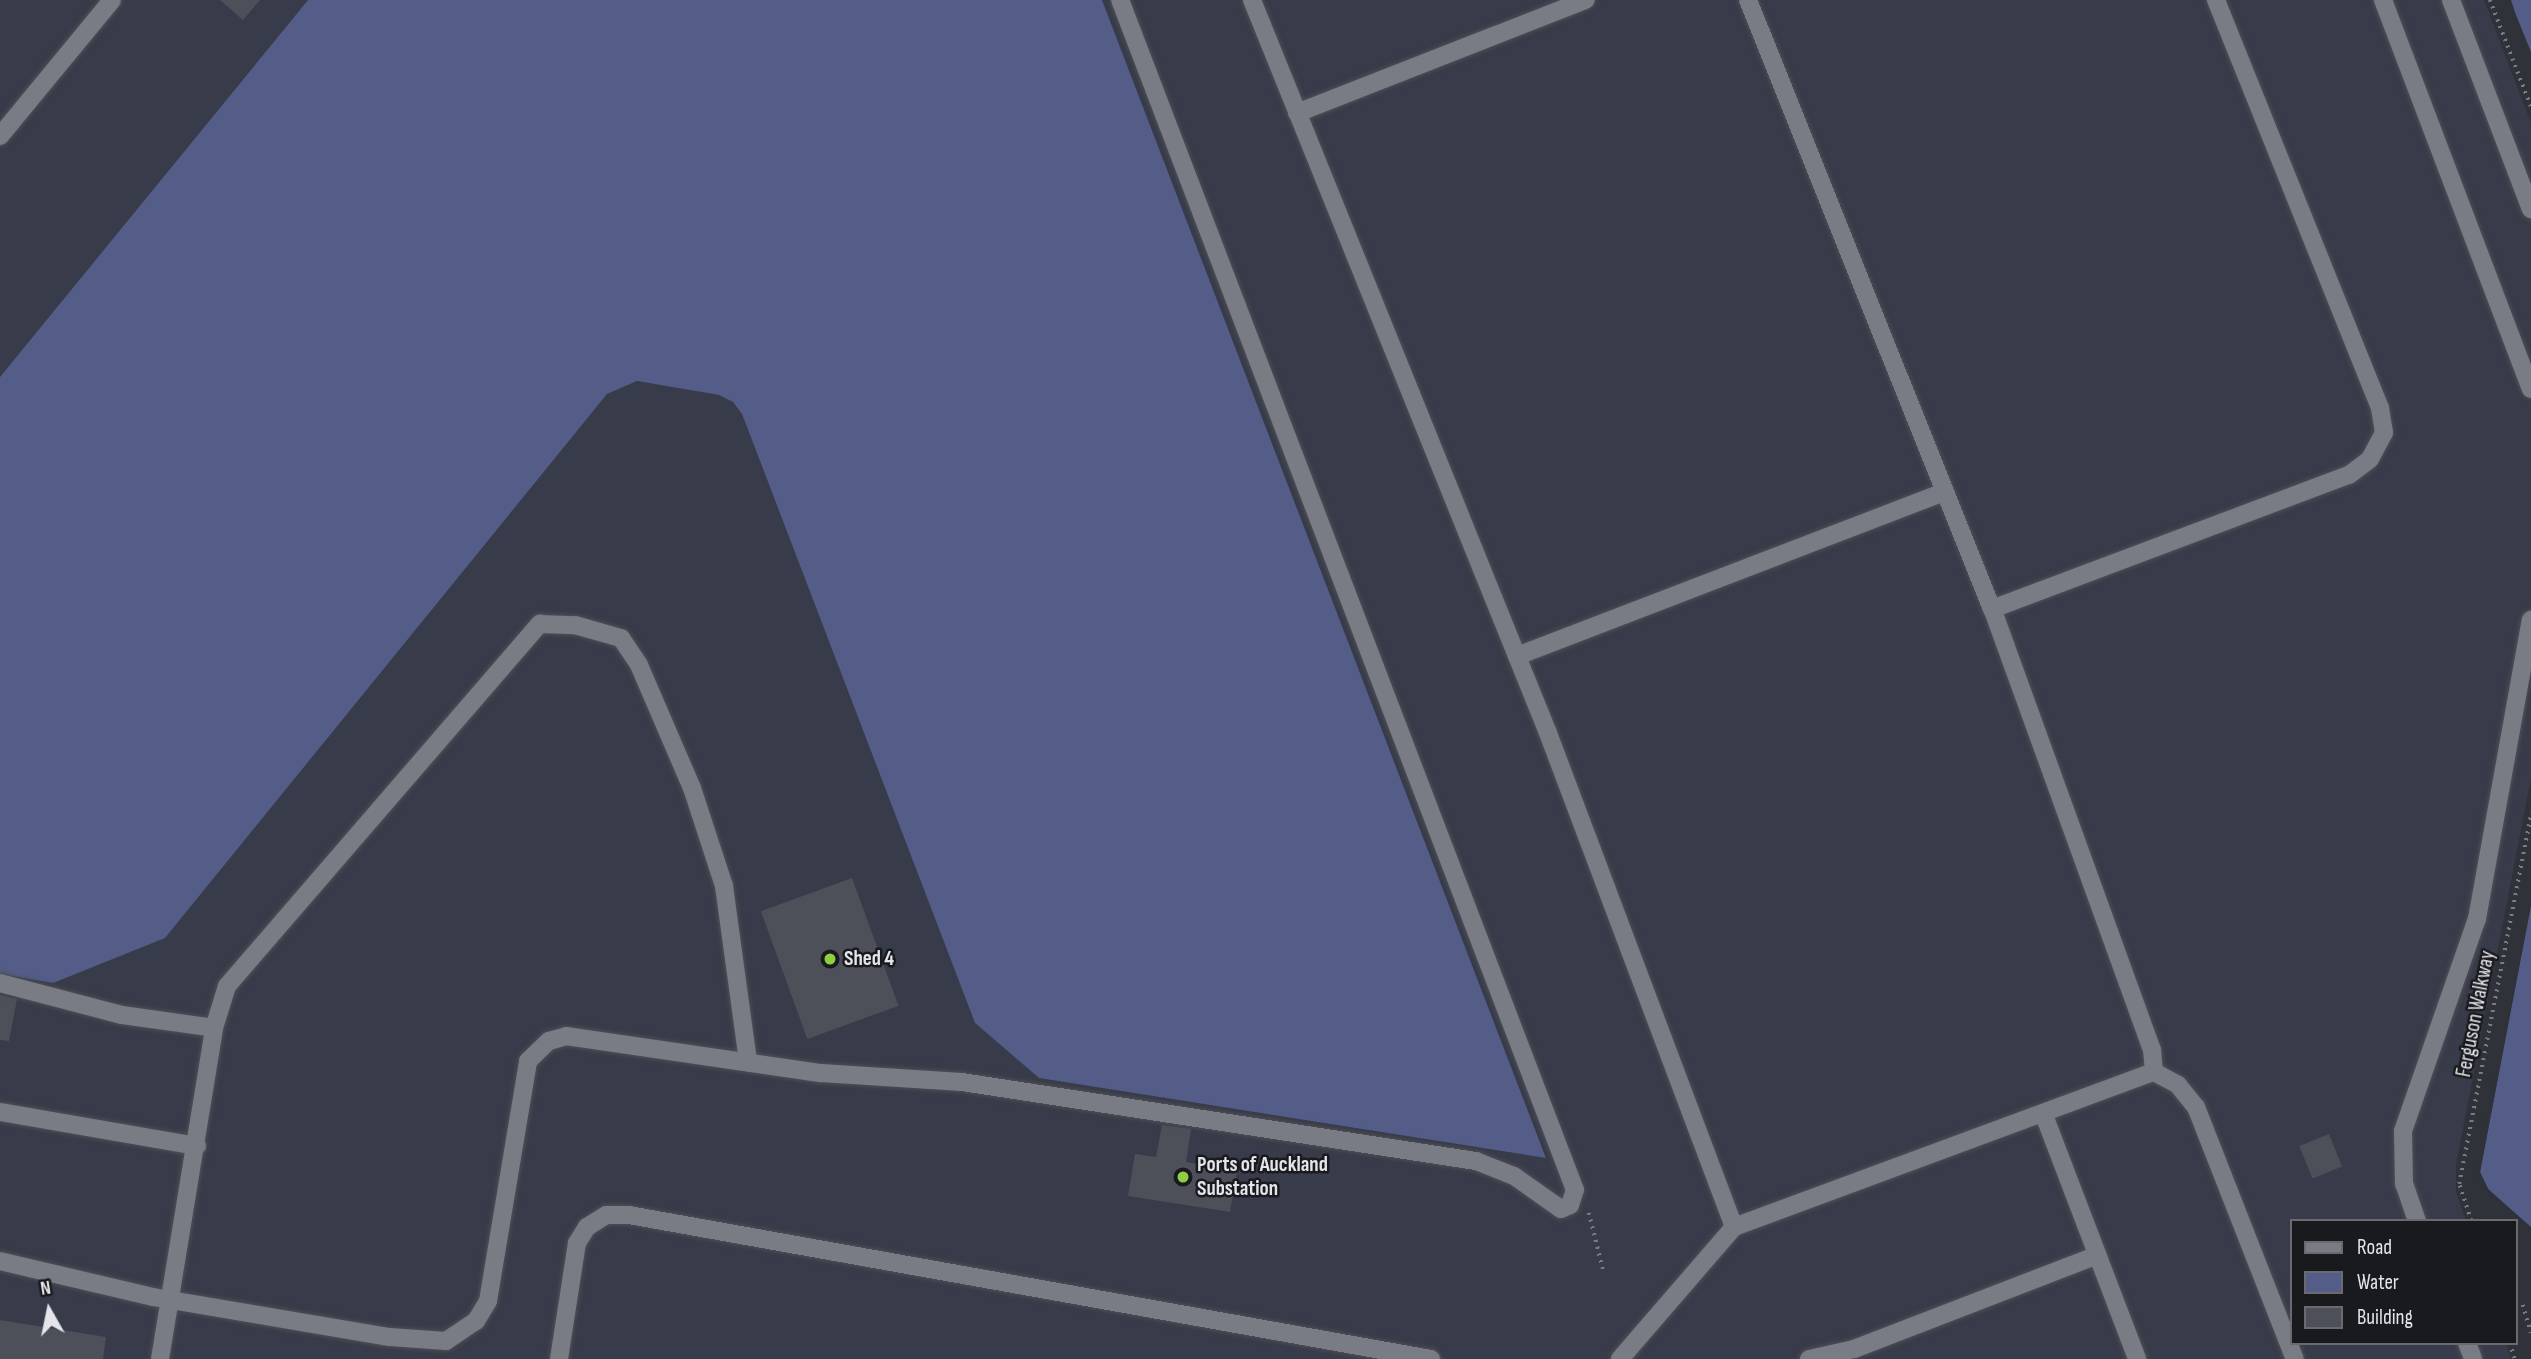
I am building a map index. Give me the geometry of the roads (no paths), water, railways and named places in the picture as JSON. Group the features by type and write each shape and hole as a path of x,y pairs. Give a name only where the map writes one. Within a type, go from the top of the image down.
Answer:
{"street":[{"path":"0,136 112,0"},
{"path":"0,1261 171,1300 390,1337 426,1341 454,1338 476,1321 488,1301 523,1079 535,1050 566,1036 821,1073 962,1082 1476,1161 1514,1176 1561,1209 1574,1200 1575,1190 1120,0"},
{"path":"1252,0 1517,656 1734,1227"},
{"path":"1297,113 1586,0"},
{"path":"1748,0 1992,609 2152,1050 2154,1072"},
{"path":"1992,609 2349,475 2370,459 2384,433 2380,408 2216,0"},
{"path":"2383,0 2531,389"},
{"path":"2451,0 2531,209"},
{"path":"2460,0 2531,182"},
{"path":"1517,656 1945,492"},
{"path":"2416,1219 2404,1184 2403,1132 2477,919 2531,620"},
{"path":"164,1359 214,1028 227,986 540,624 575,625 621,638 639,665 692,788 724,886 747,1062"},
{"path":"0,983 83,1006 214,1028"},
{"path":"1620,1359 1734,1227 2154,1072 2179,1085 2196,1107 2295,1359"},
{"path":"0,1112 197,1146"},
{"path":"2043,1115 2137,1359"},
{"path":"559,1359 577,1243 587,1227 606,1215 629,1215 1431,1359"},
{"path":"1809,1359 1854,1349 2097,1255"}],"water":[{"path":"308,0 1102,0 1546,1158 1039,1078 975,1023 742,414 733,402 719,395 637,381 607,394 165,938 53,983 0,974 0,377"},
{"path":"2511,0 2531,0 2531,52 2516,15"},
{"path":"2531,906 2531,1227 2488,1189 2480,1172"}],"place":[{"name":"Shed 4","path":"830,959"},
{"name":"Ports of Auckland Substation","path":"1183,1177"}]}
